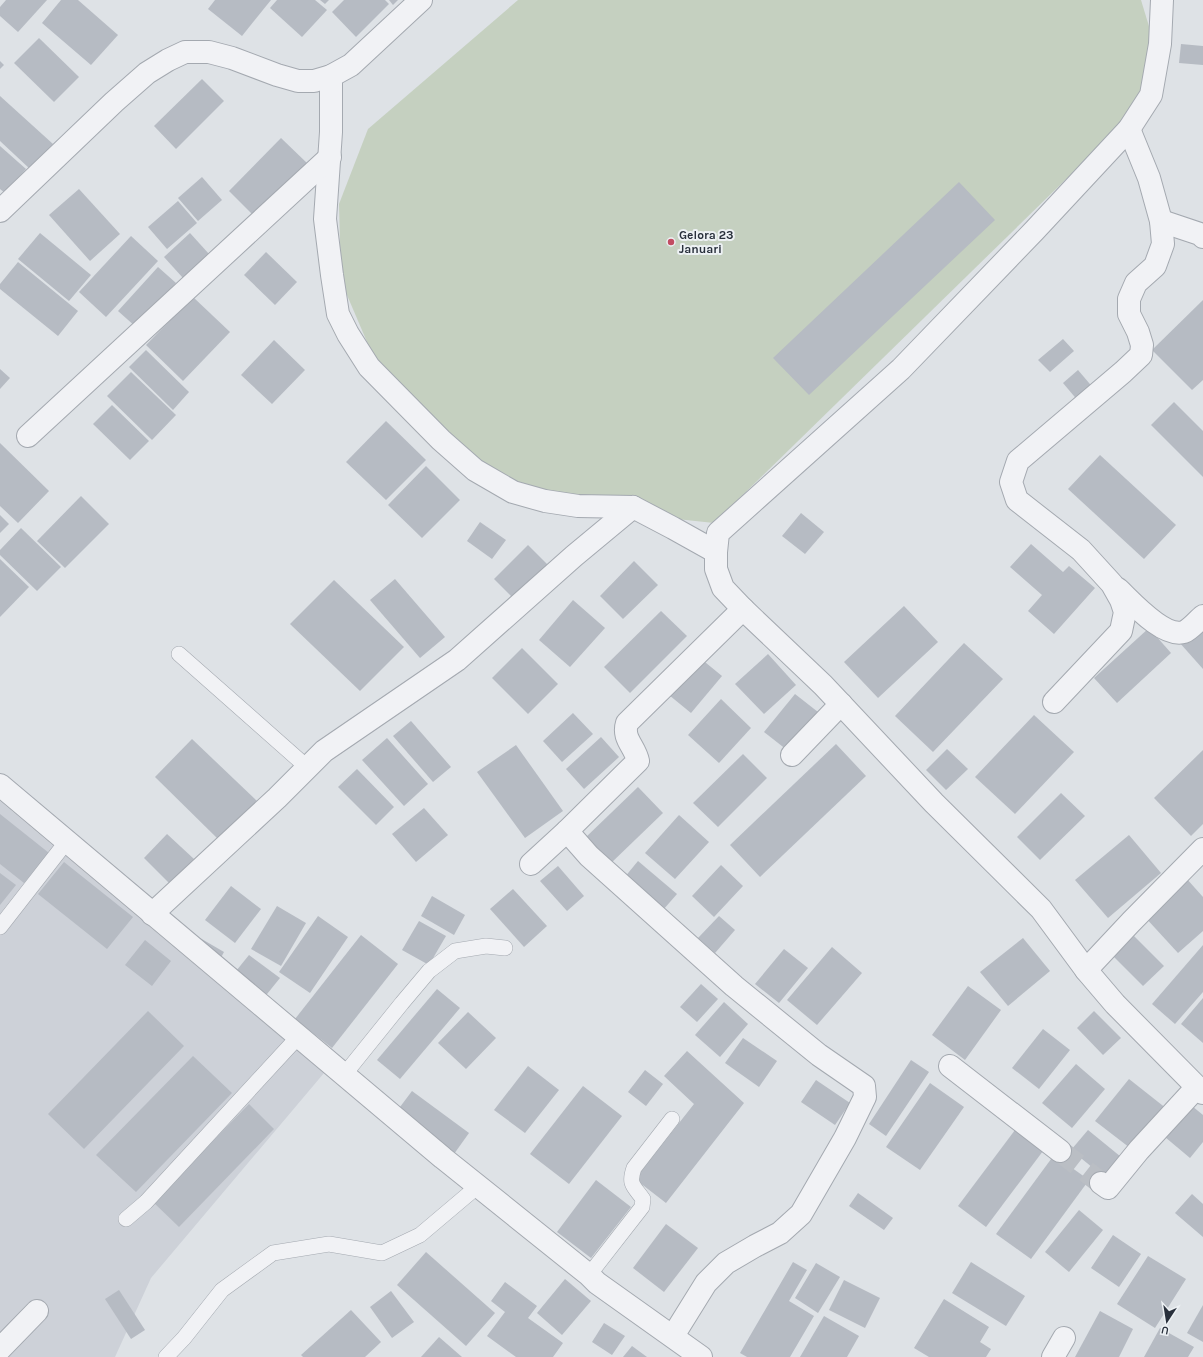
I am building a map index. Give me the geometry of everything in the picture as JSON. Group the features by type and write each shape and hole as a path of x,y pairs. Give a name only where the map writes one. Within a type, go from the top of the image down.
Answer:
{"street":[{"path":"0,211 114,102 147,73 185,52 209,52 232,58 277,75 298,81 314,81 331,76 351,65 421,0"},
{"path":"1101,1183 1108,1188 1139,1150 1200,1090 1114,1004 1086,970 1041,909 934,802 842,704 723,588 716,569 716,552 718,533 901,369 1130,129 1150,95 1160,44 1162,0"},
{"path":"331,76 330,157 325,219 338,314 368,367 441,440 475,470 513,492 545,501 578,506 633,507 716,552"},
{"path":"1130,129 1149,178 1160,221 1163,244 1155,266 1136,283 1129,299 1129,314 1138,332 1142,346 1141,355 1018,462 1011,482 1017,500 1081,550 1112,584 1159,626 1168,630 1179,632 1185,631 1203,616"},
{"path":"28,436 330,157"},
{"path":"1160,221 1200,234 1203,237"},
{"path":"152,914 219,853 324,751 457,660 574,556 633,507"},
{"path":"1054,702 1121,630 1125,612 1121,600 1112,584"},
{"path":"531,864 638,761 636,752 625,731 627,723 743,609"},
{"path":"792,755 842,704"},
{"path":"0,785 298,1037 478,1186 597,1283 701,1357"},
{"path":"567,831 589,856 734,986 819,1055 864,1086 865,1097 845,1138 802,1214 780,1233 726,1263 706,1283 673,1336"},
{"path":"1086,970 1130,922 1203,849"},
{"path":"950,1066 1060,1151"},
{"path":"0,1349 37,1311"},
{"path":"1053,1357 1064,1338"}],"lane":[{"path":"179,654 308,768"},
{"path":"0,927 66,841"},
{"path":"344,1075 429,970 434,966 455,951 486,946 505,948"},
{"path":"126,1219 146,1202 298,1037"},
{"path":"589,1275 642,1207 642,1200 631,1185 631,1176 634,1168 672,1119"},
{"path":"166,1357 184,1338 222,1290 273,1253 329,1244 382,1253 420,1235 478,1186"}],"shaded area":[{"path":"0,801 324,1073 151,1278 115,1357 0,1357"}],"green space":[{"name":"Gelora 23 Januari","path":"518,0 1141,0 1151,33 1139,108 714,523 536,504 463,457 376,363 341,281 339,204 368,129"}],"building":[{"path":"6,0 47,0 18,32 0,16 0,7"},
{"path":"61,0 78,0 118,35 91,65 42,23"},
{"path":"215,0 271,0 242,36 208,9"},
{"path":"277,0 315,0 327,10 302,37 270,8"},
{"path":"320,0 329,0 325,4"},
{"path":"344,0 385,0 389,4 356,37 332,12"},
{"path":"389,0 398,0 393,5"},
{"path":"39,38 79,77 54,102 14,63"},
{"path":"1181,44 1203,46 1203,65 1179,63"},
{"path":"0,61 4,65 0,69"},
{"path":"202,79 224,101 176,149 154,126"},
{"path":"0,96 53,144 30,169 0,141"},
{"path":"281,138 308,164 255,217 229,191"},
{"path":"0,146 26,169 5,193 0,189"},
{"path":"202,177 222,200 198,221 178,198"},
{"path":"959,182 995,220 809,395 773,358"},
{"path":"79,189 120,234 90,261 49,215"},
{"path":"178,201 197,223 167,249 148,227"},
{"path":"40,233 91,275 69,301 18,259"},
{"path":"190,233 209,254 183,278 164,257"},
{"path":"131,236 158,261 106,317 79,292"},
{"path":"266,252 297,282 275,305 244,275"},
{"path":"18,262 78,311 58,336 0,289 0,284"},
{"path":"158,267 176,283 136,327 118,311"},
{"path":"193,297 230,332 183,381 146,345"},
{"path":"1203,300 1203,380 1192,390 1152,350"},
{"path":"1063,339 1074,351 1050,372 1038,360"},
{"path":"274,340 305,370 272,404 241,375"},
{"path":"146,350 189,392 173,410 129,367"},
{"path":"0,369 10,378 0,389"},
{"path":"1078,370 1095,390 1079,402 1063,383"},
{"path":"131,372 176,415 152,440 107,396"},
{"path":"1174,402 1203,431 1203,477 1151,425"},
{"path":"112,405 149,441 130,460 93,424"},
{"path":"386,421 426,460 386,500 346,462"},
{"path":"0,443 49,491 18,523 0,506"},
{"path":"1100,455 1176,525 1144,559 1068,489"},
{"path":"426,466 460,500 422,538 388,505"},
{"path":"81,496 109,524 65,568 37,541"},
{"path":"801,513 824,532 805,554 782,536"},
{"path":"0,515 9,524 0,533"},
{"path":"480,522 506,540 492,559 467,541"},
{"path":"21,528 61,567 37,591 0,555 0,550"},
{"path":"1031,544 1063,572 1069,566 1095,588 1054,634 1028,611 1042,595 1010,567"},
{"path":"528,545 550,567 516,601 494,579"},
{"path":"0,559 29,587 0,617"},
{"path":"634,561 658,585 623,619 600,596"},
{"path":"395,579 445,637 420,658 370,600"},
{"path":"334,580 404,647 360,691 290,624"},
{"path":"573,600 605,628 570,667 539,640"},
{"path":"904,606 938,642 878,698 844,662"},
{"path":"661,611 687,636 630,693 604,667"},
{"path":"1203,621 1203,669 1179,642"},
{"path":"1149,628 1171,653 1117,703 1094,678"},
{"path":"964,643 1003,679 933,752 895,716"},
{"path":"522,648 558,684 528,714 492,678"},
{"path":"768,654 796,685 764,714 735,684"},
{"path":"700,658 722,676 691,713 669,695"},
{"path":"795,694 818,712 787,750 764,732"},
{"path":"721,699 751,728 719,763 688,735"},
{"path":"573,713 593,734 562,762 543,741"},
{"path":"1034,715 1074,752 1015,814 975,777"},
{"path":"411,721 451,767 433,782 393,736"},
{"path":"601,737 619,757 584,789 566,769"},
{"path":"387,738 428,784 404,806 362,760"},
{"path":"192,739 257,801 219,840 155,777"},
{"path":"836,744 866,776 760,877 730,845"},
{"path":"516,745 563,811 525,838 477,772"},
{"path":"947,749 968,769 946,790 926,770"},
{"path":"1203,750 1203,824 1191,836 1154,798"},
{"path":"743,754 767,778 718,827 693,803"},
{"path":"357,769 394,807 376,825 338,787"},
{"path":"638,787 663,813 609,865 584,839"},
{"path":"1061,793 1085,816 1040,860 1017,837"},
{"path":"424,808 448,835 416,862 392,834"},
{"path":"0,814 49,853 24,883 0,864"},
{"path":"679,815 709,842 675,879 645,853"},
{"path":"167,834 194,859 170,884 144,858"},
{"path":"1129,835 1161,873 1108,918 1075,880"},
{"path":"638,861 677,894 663,910 624,878"},
{"path":"64,862 133,917 107,949 38,894"},
{"path":"721,865 743,886 714,917 692,896"},
{"path":"558,866 584,896 567,911 540,881"},
{"path":"0,873 16,885 0,905"},
{"path":"1186,878 1203,897 1203,931 1178,953 1144,916"},
{"path":"231,886 261,909 235,943 205,920"},
{"path":"513,889 547,926 524,947 490,909"},
{"path":"432,896 465,915 454,935 421,916"},
{"path":"277,906 306,923 281,966 251,949"},
{"path":"318,916 348,937 310,993 279,972"},
{"path":"719,916 735,930 715,953 698,938"},
{"path":"419,921 446,936 429,965 402,950"},
{"path":"361,935 398,964 332,1048 295,1019"},
{"path":"1134,936 1164,966 1143,986 1113,956"},
{"path":"200,938 224,952 218,963 194,948"},
{"path":"1023,938 1050,971 1008,1006 980,972"},
{"path":"145,940 171,961 152,986 125,965"},
{"path":"1203,945 1203,992 1175,1024 1152,1004"},
{"path":"832,947 862,973 817,1025 787,1000"},
{"path":"784,949 808,968 779,1003 755,984"},
{"path":"249,955 280,978 263,999 232,976"},
{"path":"701,984 718,999 697,1022 680,1007"},
{"path":"968,986 1001,1010 965,1060 932,1035"},
{"path":"437,989 460,1008 400,1079 377,1060"},
{"path":"1203,998 1203,1043 1181,1024"},
{"path":"724,1002 748,1024 720,1057 695,1035"},
{"path":"148,1011 184,1046 84,1149 48,1114"},
{"path":"1094,1011 1121,1038 1103,1055 1077,1028"},
{"path":"468,1012 496,1038 466,1069 438,1043"},
{"path":"1043,1029 1070,1050 1039,1089 1012,1068"},
{"path":"743,1038 777,1061 759,1087 725,1063"},
{"path":"687,1051 744,1103 666,1203 635,1179 694,1104 664,1076"},
{"path":"193,1056 232,1093 136,1192 96,1155"},
{"path":"911,1060 929,1072 886,1136 869,1124"},
{"path":"1076,1064 1105,1089 1072,1128 1042,1103"},
{"path":"528,1066 559,1090 525,1133 494,1110"},
{"path":"645,1070 663,1084 646,1106 628,1092"},
{"path":"1129,1079 1167,1109 1134,1151 1095,1121"},
{"path":"816,1080 850,1103 835,1125 801,1102"},
{"path":"930,1083 964,1107 920,1170 886,1147"},
{"path":"583,1086 622,1116 569,1184 530,1154"},
{"path":"412,1091 469,1133 454,1154 397,1111"},
{"path":"249,1104 274,1129 179,1227 153,1202"},
{"path":"1192,1106 1203,1115 1203,1142 1190,1158 1165,1137"},
{"path":"1015,1130 1043,1151 986,1227 958,1206"},
{"path":"1088,1130 1126,1161 1109,1181 1071,1150"},
{"path":"1054,1155 1089,1180 1031,1259 996,1234"},
{"path":"596,1180 631,1207 591,1258 557,1232"},
{"path":"858,1193 893,1218 884,1230 849,1206"},
{"path":"1192,1194 1203,1204 1203,1237 1175,1213"},
{"path":"1079,1210 1103,1230 1069,1272 1045,1252"},
{"path":"666,1224 698,1248 664,1292 633,1268"},
{"path":"1113,1235 1141,1254 1119,1287 1091,1268"},
{"path":"426,1252 495,1313 466,1346 397,1285"},
{"path":"1148,1256 1186,1279 1155,1328 1117,1304"},
{"path":"793,1262 807,1270 789,1301 814,1316 790,1357 747,1357 740,1353"},
{"path":"971,1262 1025,1296 1006,1326 952,1293"},
{"path":"816,1263 840,1277 818,1313 795,1298"},
{"path":"565,1279 591,1301 562,1335 537,1313"},
{"path":"844,1280 880,1298 865,1328 829,1310"},
{"path":"505,1282 537,1306 528,1318 563,1343 553,1357 516,1357 487,1336 505,1312 491,1301"},
{"path":"119,1290 145,1330 131,1339 105,1299"},
{"path":"391,1291 414,1322 392,1338 370,1307"},
{"path":"944,1299 989,1327 980,1342 991,1349 986,1357 929,1357 914,1348"},
{"path":"1203,1305 1203,1342 1187,1333"},
{"path":"351,1310 381,1342 365,1357 303,1357 301,1355"},
{"path":"1100,1311 1133,1329 1119,1357 1075,1357"},
{"path":"824,1316 859,1336 847,1357 800,1357"},
{"path":"604,1323 625,1336 612,1355 592,1342"},
{"path":"1160,1328 1194,1347 1188,1357 1144,1357"},
{"path":"439,1337 462,1357 421,1357"},
{"path":"632,1346 647,1357 623,1357"}],"tunnel":[{"path":"1060,1151 1101,1183"}],"place":[{"name":"Gelora 23 Januari","path":"671,242"}]}
